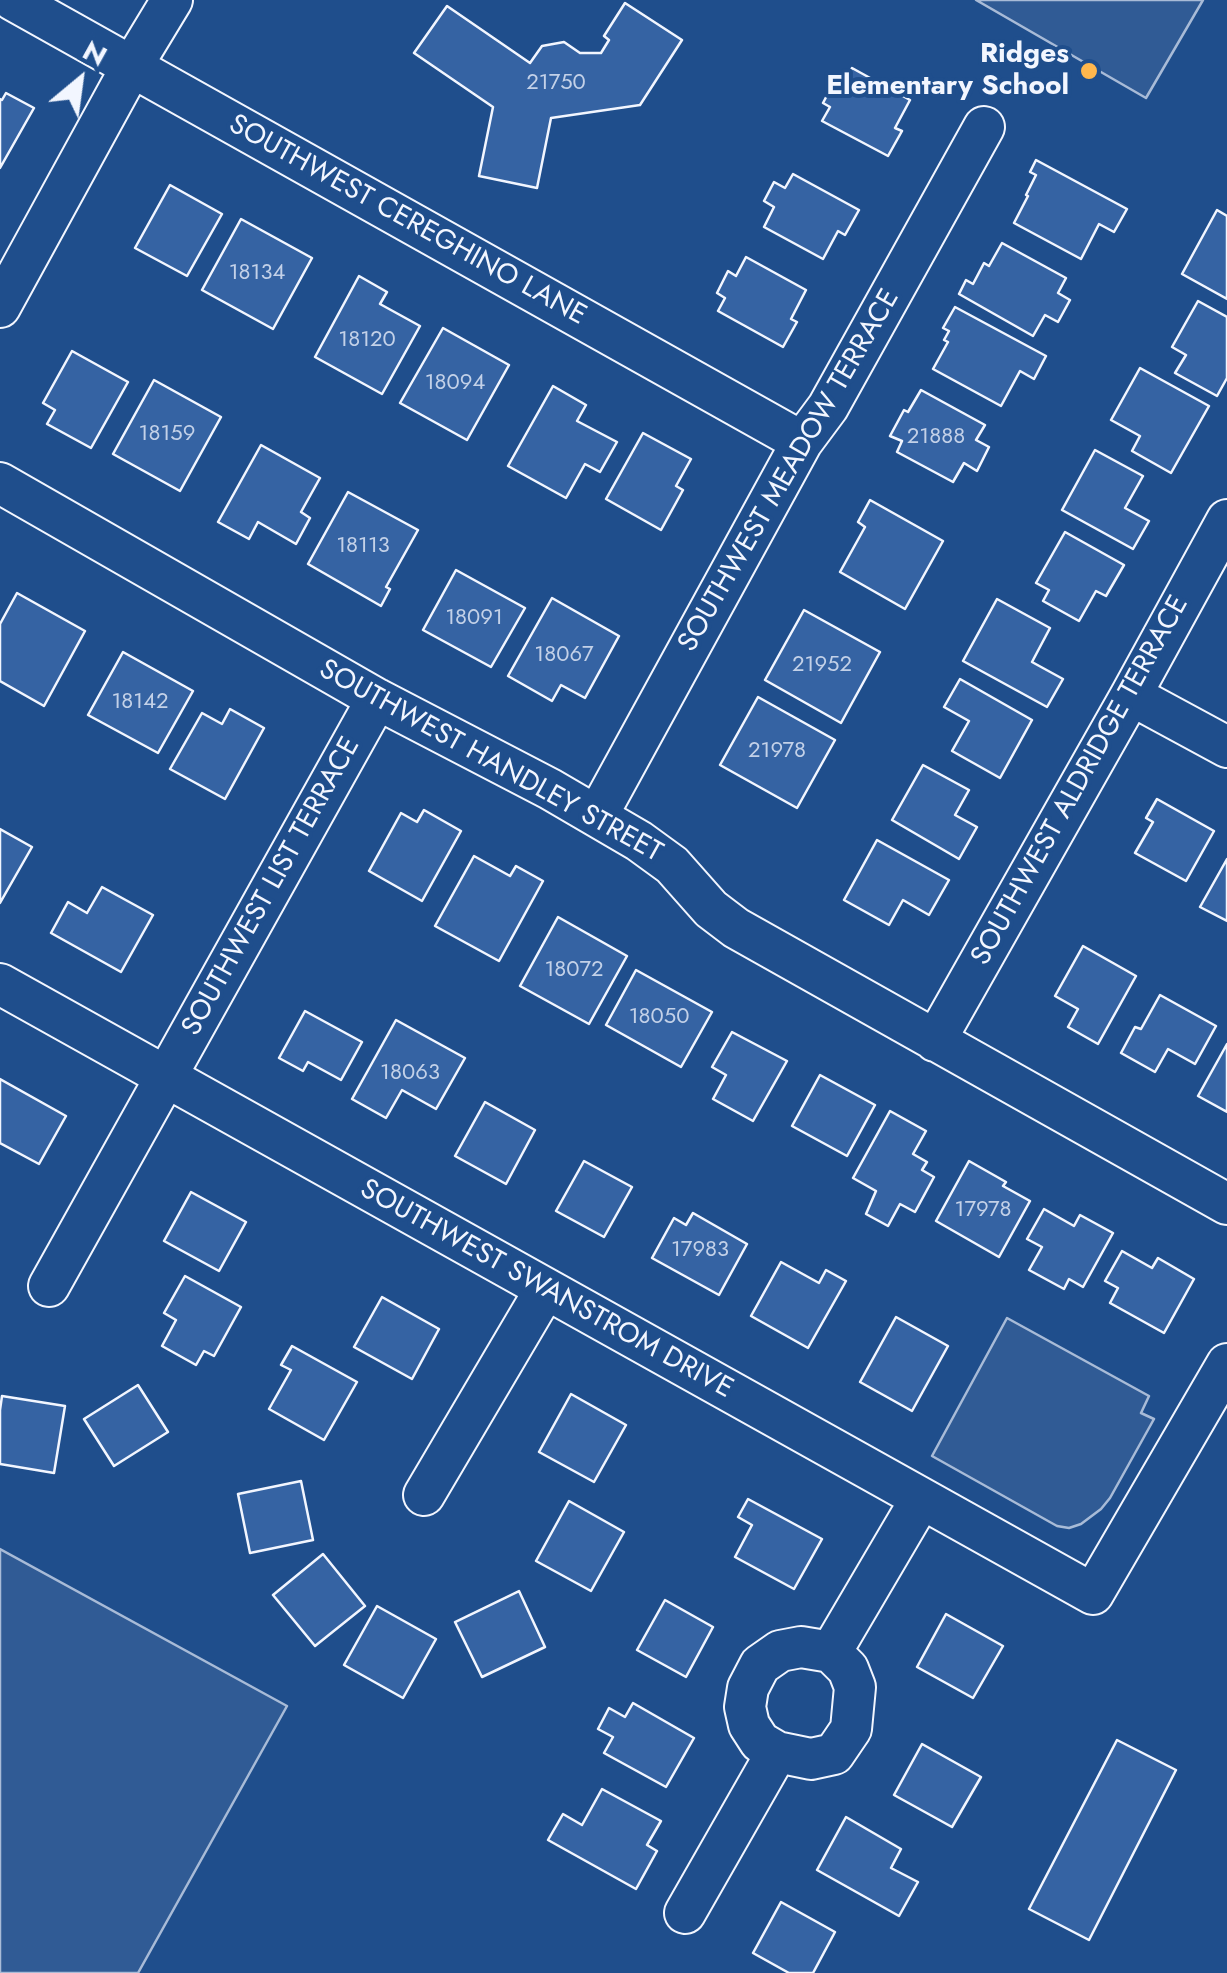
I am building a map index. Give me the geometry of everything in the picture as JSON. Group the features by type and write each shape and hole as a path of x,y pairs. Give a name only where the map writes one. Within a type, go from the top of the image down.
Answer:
{"street":[{"name":"SOUTHWEST CEREGHINO LANE","path":"13,0 802,442"},
{"path":"0,307 172,0"},
{"name":"SOUTHWEST MEADOW TERRACE","path":"597,816 802,442 828,407 984,127"},
{"name":"SOUTHWEST HANDLEY STREET","path":"0,483 377,699 597,816 672,865 711,910 736,928 1227,1204"},
{"name":"SOUTHWEST ALDRIDGE TERRACE","path":"935,1041 1227,520"},
{"path":"1131,695 1227,748"},
{"name":"SOUTHWEST LIST TERRACE","path":"49,1286 377,699"},
{"name":"SOUTHWEST SWANSTROM DRIVE","path":"0,984 1093,1594 1227,1364"},
{"path":"424,1495 545,1290"},
{"path":"831,1652 921,1499"},
{"path":"801,1647 831,1652 848,1670 856,1687 851,1729 834,1754 810,1760 777,1752 760,1742 749,1725 745,1708 748,1688 760,1665 780,1651 801,1647"},
{"path":"685,1914 777,1752"}],"shaded area":[{"path":"976,0 1203,0 1146,98"},
{"path":"1007,1318 1149,1396 1141,1413 1154,1419 1110,1498 1081,1524 1069,1528 1057,1526 932,1456"},
{"path":"0,1549 287,1706 138,1973 0,1973"}],"building":[{"path":"625,3 682,40 640,105 551,118 537,188 479,176 493,107 414,53 447,6 530,63 542,46 564,42 580,53 601,53 609,40 604,36"},
{"path":"852,68 910,100 895,128 902,131 888,156 822,121 830,107 823,103 834,82 842,87"},
{"path":"6,93 34,108 0,168 0,99"},
{"path":"1036,160 1127,209 1114,232 1099,224 1081,259 1014,223 1036,175 1030,172"},
{"path":"793,174 859,210 845,235 838,231 823,259 764,227 774,207 764,201 774,182 785,188"},
{"path":"170,185 222,214 187,276 135,248"},
{"path":"1217,210 1227,216 1227,299 1182,274"},
{"path":"241,219 312,258 273,329 202,290"},
{"path":"1002,243 1066,278 1058,293 1070,300 1058,322 1045,315 1033,336 959,294 966,280 973,284 984,263 989,266"},
{"path":"746,257 806,290 791,319 797,322 783,347 718,311 725,298 717,293 728,271 736,276"},
{"path":"359,276 387,292 380,304 420,326 382,394 315,357"},
{"path":"1198,301 1227,317 1227,378 1217,396 1175,373 1186,355 1172,347"},
{"path":"955,307 1046,356 1034,379 1020,371 1001,406 933,369 948,342 944,340 949,331 943,328"},
{"path":"443,328 509,365 467,440 400,403"},
{"path":"72,351 128,382 91,448 47,424 55,410 43,403"},
{"path":"1140,368 1209,406 1171,473 1132,451 1140,436 1111,420"},
{"path":"154,380 221,417 180,491 113,454"},
{"path":"553,386 586,405 577,421 617,442 600,472 585,464 566,498 508,466"},
{"path":"921,390 985,425 976,440 989,447 977,471 964,463 953,482 897,452 902,441 890,436"},
{"path":"643,433 691,459 676,486 683,490 661,530 606,499"},
{"path":"261,445 320,478 301,512 310,518 296,544 258,522 249,539 218,522"},
{"path":"1095,450 1143,476 1125,508 1149,521 1133,549 1062,510"},
{"path":"348,492 418,530 386,587 390,589 381,606 308,564"},
{"path":"870,500 943,541 905,609 840,572 865,527 858,522"},
{"path":"1065,532 1124,565 1106,596 1096,591 1079,621 1043,601 1049,590 1036,583"},
{"path":"456,570 525,608 491,667 423,630"},
{"path":"17,593 85,631 44,706 0,681 0,624"},
{"path":"552,598 619,636 585,698 561,685 552,701 508,676"},
{"path":"997,599 1050,628 1032,662 1063,679 1047,707 963,661"},
{"path":"804,610 880,652 841,723 765,680"},
{"path":"123,652 193,691 158,753 88,715"},
{"path":"960,679 1032,720 1000,778 952,751 969,721 944,707"},
{"path":"758,697 835,740 797,808 720,765"},
{"path":"230,709 264,728 225,799 170,769 202,713 222,724"},
{"path":"923,765 969,790 955,815 977,827 959,859 892,820"},
{"path":"1157,799 1214,831 1186,881 1135,853 1153,822 1146,818"},
{"path":"424,810 461,831 422,901 369,871 401,813 417,822"},
{"path":"0,829 32,847 0,903"},
{"path":"877,840 949,880 929,915 903,900 889,925 844,900"},
{"path":"474,856 510,876 516,866 543,881 499,961 435,926"},
{"path":"1227,859 1227,921 1200,907"},
{"path":"102,887 153,915 121,972 51,933 68,902 87,913"},
{"path":"558,917 627,956 589,1024 520,986"},
{"path":"1083,946 1136,976 1098,1044 1068,1027 1078,1009 1055,996"},
{"path":"636,970 712,1012 681,1067 606,1025"},
{"path":"1160,995 1216,1026 1195,1064 1168,1049 1155,1072 1121,1053 1135,1027 1141,1029"},
{"path":"305,1011 362,1042 341,1080 308,1062 303,1071 279,1058"},
{"path":"396,1020 465,1058 436,1109 402,1090 386,1118 352,1099"},
{"path":"732,1032 787,1061 753,1121 713,1099 726,1075 712,1067"},
{"path":"1227,1044 1227,1112 1198,1096"},
{"path":"820,1075 875,1105 847,1156 792,1126"},
{"path":"0,1079 66,1116 39,1164 0,1143"},
{"path":"485,1102 535,1130 506,1184 455,1156"},
{"path":"890,1111 926,1131 913,1154 927,1162 922,1170 934,1177 915,1212 900,1204 888,1226 866,1214 876,1191 853,1178"},
{"path":"584,1161 632,1187 604,1237 556,1211"},
{"path":"969,1161 1030,1201 999,1257 936,1221"},
{"path":"191,1192 246,1222 219,1271 164,1241"},
{"path":"1044,1209 1074,1226 1080,1215 1113,1233 1083,1287 1069,1279 1064,1289 1029,1270 1042,1247 1027,1239"},
{"path":"693,1213 747,1244 719,1295 652,1258 674,1218 686,1225"},
{"path":"1122,1251 1152,1268 1158,1258 1194,1279 1164,1333 1110,1303 1118,1288 1105,1281"},
{"path":"781,1262 819,1283 826,1270 846,1281 808,1348 751,1316"},
{"path":"185,1276 241,1307 214,1356 204,1351 196,1365 162,1346 176,1320 164,1313"},
{"path":"382,1297 439,1329 412,1379 354,1347"},
{"path":"896,1317 948,1346 912,1411 860,1382"},
{"path":"292,1346 357,1382 324,1440 269,1409 291,1370 281,1365"},
{"path":"138,1385 168,1432 114,1466 84,1419"},
{"path":"571,1394 626,1425 594,1482 539,1452"},
{"path":"2,1396 65,1406 54,1473 0,1464"},
{"path":"301,1481 313,1540 250,1553 238,1494"},
{"path":"748,1499 822,1539 794,1589 735,1557 752,1525 738,1517"},
{"path":"569,1501 624,1532 591,1591 536,1561"},
{"path":"323,1554 365,1606 315,1646 273,1595"},
{"path":"519,1591 545,1647 482,1677 455,1622"},
{"path":"665,1600 713,1627 686,1677 637,1650"},
{"path":"377,1606 436,1639 403,1698 344,1665"},
{"path":"946,1614 1003,1646 973,1698 917,1667"},
{"path":"633,1703 694,1738 666,1787 604,1753 613,1737 598,1729 609,1708 625,1717"},
{"path":"1117,1740 1176,1770 1089,1940 1029,1909"},
{"path":"922,1744 981,1777 952,1827 894,1795"},
{"path":"602,1789 661,1821 647,1845 657,1851 636,1889 548,1840 563,1814 582,1825"},
{"path":"846,1817 901,1849 891,1868 918,1882 899,1916 817,1870"},
{"path":"781,1902 835,1932 813,1973 789,1973 753,1953"}],"place":[{"name":"Ridges Elementary School","path":"1089,71"}]}
